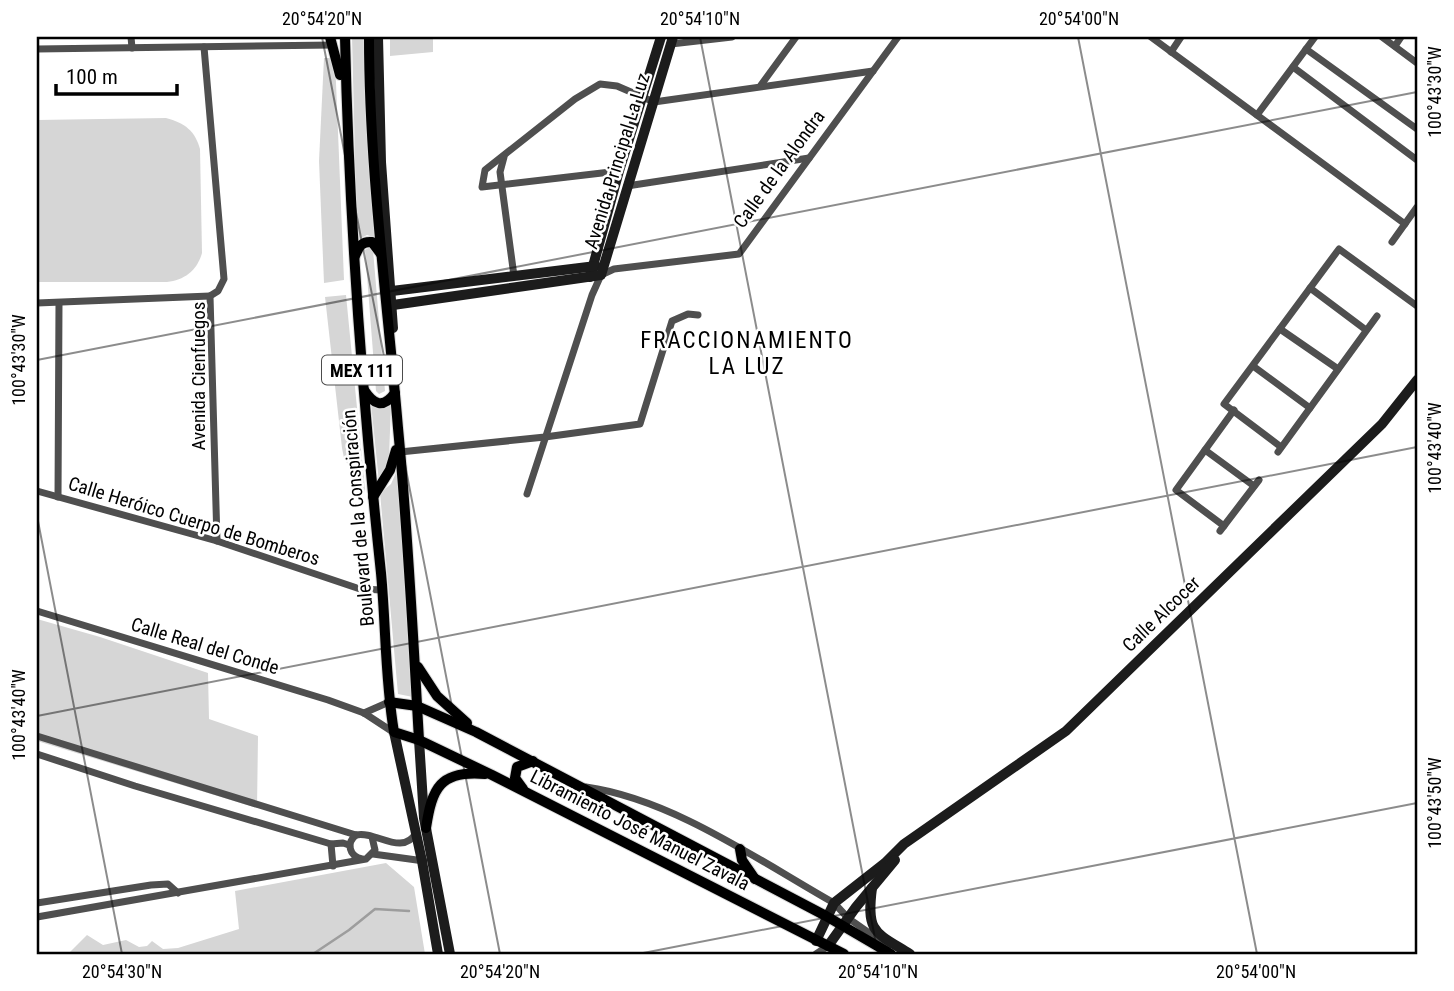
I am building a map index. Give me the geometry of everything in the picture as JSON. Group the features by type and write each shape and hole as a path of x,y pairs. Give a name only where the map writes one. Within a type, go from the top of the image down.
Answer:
{"main road":[{"name":"Boulevard de la Conspiración","path":"345,37 353,260 367,448 382,590 389,702"},
{"name":"MEX 111","path":"369,37 372,153 399,430 419,740"},
{"path":"332,41 338,59 347,120"},
{"path":"353,260 361,244 366,242 372,242 381,254"},
{"path":"364,390 370,399 383,404 395,393"},
{"path":"373,497 390,470 399,430"},
{"name":"MEX 111","path":"416,665 437,696 476,732"},
{"name":"MEX 111","path":"394,732 389,702 417,706 476,732"},
{"name":"Libramiento José Manuel Zavala","path":"394,732 419,740 492,775 844,954"},
{"name":"Libramiento José Manuel Zavala","path":"476,732 757,882 826,916 845,922 891,954"},
{"path":"526,792 514,774 517,767 533,761"},
{"path":"421,831 432,796 444,781 461,774 492,775"},
{"path":"740,849 742,860 757,882"}],"street":[{"path":"131,37 132,48"},
{"path":"378,37 380,143 393,305 393,371"},
{"name":"Avenida Principal La Luz","path":"600,271 620,171 661,37"},
{"path":"672,40 732,37"},
{"path":"761,85 796,37"},
{"name":"Calle de la Alondra","path":"392,291 514,276 600,271 739,254 898,37"},
{"path":"1150,37 1405,224"},
{"path":"1171,51 1181,37"},
{"path":"1257,115 1315,37"},
{"path":"1382,37 1417,62"},
{"path":"1395,46 1401,37"},
{"name":"Avenida Principal La Luz","path":"527,494 672,40"},
{"path":"37,49 204,47 332,41"},
{"name":"Avenida Cienfuegos","path":"204,47 224,279 218,291 210,296 217,541"},
{"path":"1306,49 1417,129"},
{"path":"1293,67 1417,160"},
{"path":"620,171 482,187 485,170 575,99 600,84 617,86 654,102 873,71"},
{"path":"504,157 500,172 501,185 514,276"},
{"path":"627,186 809,158"},
{"path":"1392,242 1417,206"},
{"path":"1377,316 1280,449 1224,404 1339,249 1417,306"},
{"name":"Calle de la Alondra","path":"393,305 494,292 600,271"},
{"path":"492,279 494,292"},
{"path":"1310,288 1366,330"},
{"path":"37,303 210,296"},
{"path":"58,497 59,303"},
{"path":"400,452 640,424 672,321 688,314 698,315"},
{"path":"1280,330 1338,369"},
{"path":"1253,366 1310,408"},
{"name":"Calle Alcocer","path":"816,940 834,903 885,863 904,844 1066,732 1381,424 1417,380"},
{"path":"1205,450 1256,483 1222,528 1176,490 1205,450 1234,410"},
{"name":"Calle Heróico Cuerpo de Bomberos","path":"37,491 217,541 360,589 382,590"},
{"name":"Calle Real del Conde","path":"37,611 364,713 394,732"},
{"path":"364,713 389,702"},
{"path":"394,732 450,954"},
{"path":"37,736 356,835 365,833 372,837 407,843 421,831 419,740"},
{"path":"37,754 135,786 349,847"},
{"path":"581,786 616,792 655,805 740,849 834,903 845,922 902,954"},
{"path":"342,864 356,835"},
{"path":"372,837 375,845 373,854"},
{"path":"331,844 333,866"},
{"name":"Calle Alcocer","path":"828,946 894,862 904,844"},
{"path":"349,847 354,856 362,859"},
{"path":"37,917 333,866 373,854 427,860"},
{"path":"427,860 438,954"},
{"path":"37,904 151,885 168,884 178,893"},
{"path":"872,888 869,911 872,925 878,934 910,954"},
{"path":"815,954 816,940"},
{"path":"815,954 828,946"}],"shaded area":[{"path":"352,37 366,37 377,238 367,235 357,240"},
{"path":"390,37 433,37 433,52 390,56"},
{"path":"324,58 335,58 344,280 324,283 319,161"},
{"path":"166,118 179,122 188,129 200,149 202,253 193,270 184,277 167,282 37,282 37,120"},
{"path":"370,247 373,250 385,391 379,394 376,391 365,250"},
{"path":"346,295 365,490 362,498 358,499 352,471 344,458 342,448 325,297"},
{"path":"371,403 391,403 389,458 379,483"},
{"path":"398,468 413,697 398,694 380,493 391,484"},
{"path":"37,619 208,673 209,719 258,736 257,808 37,741"},
{"path":"386,863 414,887 425,954 68,954 87,935 103,945 126,940 139,947 147,946 152,941 163,949 178,948 239,929 235,891"}],"waterway":[{"path":"313,954 375,909 409,911"}],"district":[{"name":"FRACCIONAMIENTO LA LUZ","path":"747,353"}]}
